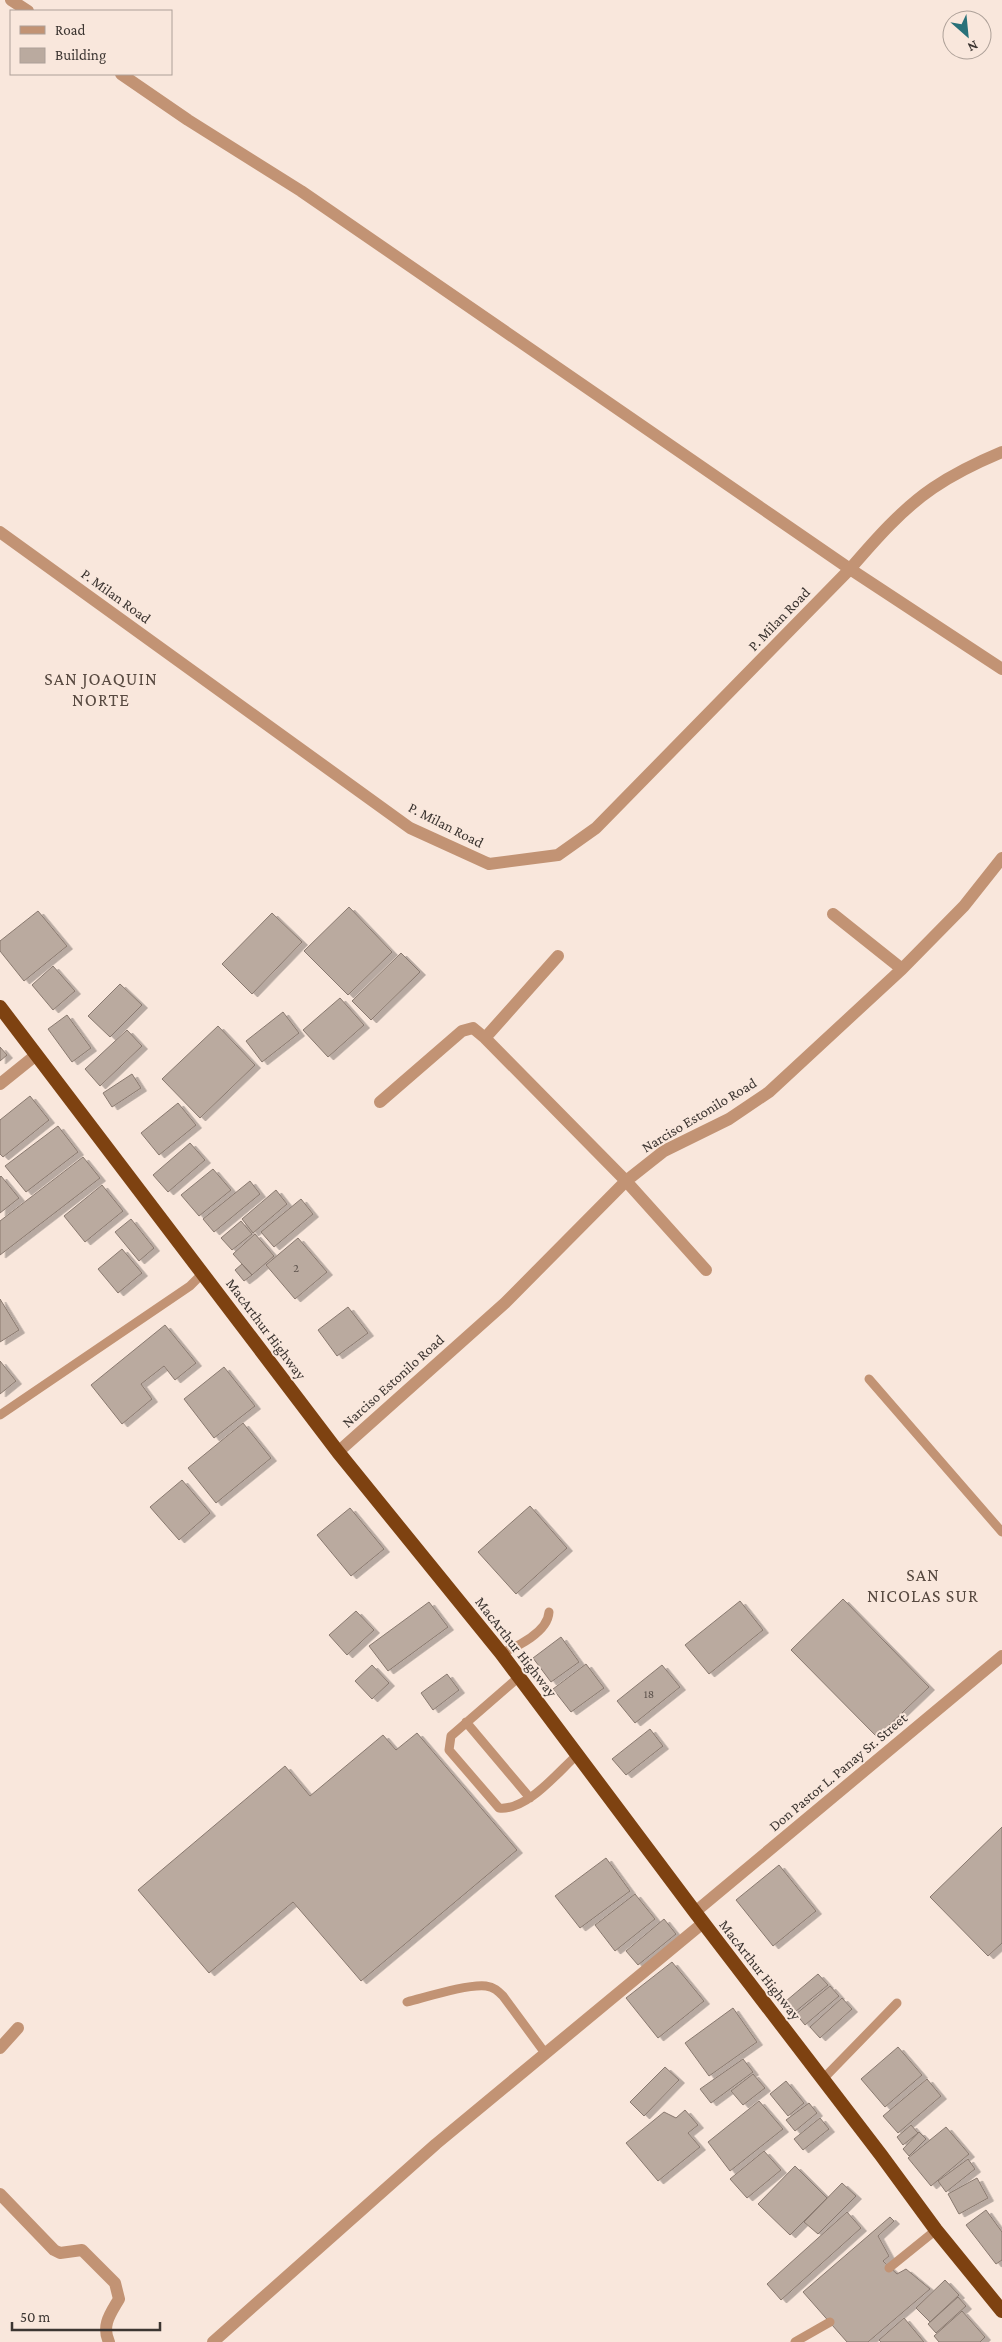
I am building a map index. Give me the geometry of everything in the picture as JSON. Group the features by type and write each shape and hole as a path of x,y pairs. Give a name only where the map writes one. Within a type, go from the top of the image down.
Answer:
{"highway":[{"name":"MacArthur Highway","path":"0,1007 338,1452 501,1653 936,2230 1002,2311"}],"street":[{"path":"11,0 26,10"},
{"path":"123,75 396,256 850,569 1002,669"},
{"name":"P. Milan Road","path":"0,532 410,828 489,864 558,855 596,828 850,569 883,531 932,489 966,468 1002,452"},
{"name":"Narciso Estonilo Road","path":"338,1452 505,1304 626,1181 664,1151 729,1119 769,1092 902,969 964,906 1002,858"},
{"path":"833,914 902,969"},
{"path":"485,1038 558,956"},
{"path":"380,1102 462,1031 473,1028 626,1181 706,1270"},
{"path":"0,1084 36,1055"},
{"name":"Don Pastor L. Panay Sr. Street","path":"213,2342 436,2144 546,2053 699,1917 1002,1656"},
{"path":"0,2048 18,2028"},
{"path":"0,2194 54,2250 60,2253 82,2250 115,2283 119,2298 108,2316 105,2328 109,2342"}],"lane":[{"path":"0,1415 190,1286 203,1273"},
{"path":"869,1379 1002,1532"},
{"path":"501,1653 515,1648 543,1627 548,1618 548,1612"},
{"path":"519,1677 451,1736 449,1750 499,1808 508,1809 530,1798 577,1755"},
{"path":"466,1722 530,1798"},
{"path":"407,2002 468,1988 485,1986 495,1988 546,2053"},
{"path":"823,2079 897,2003"},
{"path":"889,2268 936,2230"},
{"path":"795,2342 830,2322"}],"building":[{"path":"349,907 392,952 348,995 304,951"},
{"path":"38,911 67,946 24,981 0,951 0,941"},
{"path":"272,913 302,942 252,994 222,964"},
{"path":"401,953 420,972 371,1020 352,1001"},
{"path":"53,966 75,991 53,1010 32,985"},
{"path":"120,984 142,1005 110,1037 88,1016"},
{"path":"340,998 364,1025 328,1057 303,1030"},
{"path":"283,1012 299,1033 262,1062 246,1041"},
{"path":"67,1015 91,1048 72,1062 48,1029"},
{"path":"218,1026 255,1065 200,1118 162,1079"},
{"path":"127,1030 142,1046 100,1086 85,1069"},
{"path":"0,1047 7,1055 0,1061"},
{"path":"132,1074 141,1088 112,1107 103,1093"},
{"path":"30,1096 49,1120 3,1157 0,1154 0,1120"},
{"path":"178,1103 196,1125 159,1155 141,1133"},
{"path":"58,1126 78,1152 26,1192 5,1166"},
{"path":"190,1143 205,1160 168,1192 153,1175"},
{"path":"83,1157 100,1178 0,1255 0,1221"},
{"path":"213,1169 231,1190 199,1216 181,1195"},
{"path":"0,1177 19,1198 0,1213"},
{"path":"250,1181 260,1194 214,1232 203,1219"},
{"path":"102,1185 123,1211 85,1242 64,1216"},
{"path":"276,1190 287,1204 253,1233 242,1219"},
{"path":"301,1199 313,1214 274,1247 261,1232"},
{"path":"131,1219 154,1248 139,1261 115,1232"},
{"path":"241,1221 252,1234 232,1250 221,1238"},
{"path":"255,1234 274,1256 252,1275 233,1254"},
{"path":"298,1238 327,1272 295,1299 266,1265"},
{"path":"122,1249 142,1273 118,1293 98,1269"},
{"path":"242,1264 252,1275 244,1281 235,1270"},
{"path":"0,1299 19,1330 0,1342"},
{"path":"348,1307 368,1333 337,1356 318,1330"},
{"path":"165,1325 196,1363 175,1380 164,1366 141,1384 152,1399 122,1424 91,1385"},
{"path":"0,1361 16,1381 0,1394"},
{"path":"224,1367 255,1406 214,1438 184,1399"},
{"path":"243,1423 271,1458 216,1503 188,1468"},
{"path":"182,1480 210,1513 179,1540 150,1507"},
{"path":"530,1506 567,1548 516,1594 478,1552"},
{"path":"350,1508 384,1549 351,1576 317,1535"},
{"path":"843,1599 929,1687 877,1737 791,1650"},
{"path":"740,1601 763,1630 709,1674 685,1645"},
{"path":"429,1602 448,1627 388,1671 369,1646"},
{"path":"356,1611 374,1630 347,1655 329,1635"},
{"path":"561,1637 579,1662 551,1682 533,1658"},
{"path":"586,1664 604,1688 571,1712 553,1689"},
{"path":"372,1665 389,1683 372,1699 355,1681"},
{"path":"662,1665 680,1687 635,1723 617,1701"},
{"path":"447,1674 459,1690 433,1710 421,1693"},
{"path":"650,1729 663,1746 626,1775 612,1759"},
{"path":"417,1733 517,1850 361,1981 293,1902 209,1973 138,1890 285,1766 310,1796 383,1735 396,1750"},
{"path":"1002,1827 1002,1943 988,1956 930,1897"},
{"path":"606,1858 630,1891 580,1928 555,1896"},
{"path":"779,1865 816,1911 773,1946 736,1900"},
{"path":"635,1894 655,1919 615,1951 595,1925"},
{"path":"664,1919 676,1934 638,1965 626,1951"},
{"path":"672,1962 704,2001 658,2038 626,1998"},
{"path":"818,1974 828,1985 795,2012 786,2001"},
{"path":"830,1986 839,1996 805,2025 796,2014"},
{"path":"842,1998 852,2009 820,2038 810,2027"},
{"path":"733,2008 757,2042 709,2076 685,2043"},
{"path":"898,2047 922,2075 885,2107 861,2079"},
{"path":"743,2059 753,2072 711,2103 700,2089"},
{"path":"665,2067 679,2080 644,2116 630,2102"},
{"path":"753,2074 765,2088 743,2105 731,2091"},
{"path":"927,2079 941,2096 898,2133 883,2116"},
{"path":"786,2081 804,2103 788,2116 770,2094"},
{"path":"759,2101 783,2129 730,2171 708,2142"},
{"path":"809,2103 817,2113 795,2131 786,2120"},
{"path":"685,2110 698,2125 688,2133 700,2147 658,2181 626,2143 664,2112 676,2118"},
{"path":"820,2118 829,2129 803,2150 794,2139"},
{"path":"911,2125 918,2133 903,2145 897,2137"},
{"path":"946,2127 969,2154 931,2186 908,2158"},
{"path":"919,2132 926,2139 909,2156 903,2149"},
{"path":"764,2151 781,2170 747,2198 730,2179"},
{"path":"968,2159 975,2169 946,2192 938,2181"},
{"path":"795,2166 827,2198 790,2235 758,2204"},
{"path":"977,2178 988,2198 959,2214 948,2194"},
{"path":"842,2183 856,2196 818,2234 804,2222"},
{"path":"986,2210 1002,2232 1002,2260 996,2264 966,2225"},
{"path":"847,2212 861,2228 781,2300 767,2284"},
{"path":"890,2217 894,2221 878,2236 889,2256 883,2261 897,2274 906,2269 930,2289 868,2342 847,2342 803,2292"},
{"path":"945,2280 959,2295 930,2322 916,2308"},
{"path":"958,2297 966,2306 936,2333 928,2324"},
{"path":"962,2311 985,2337 980,2342 939,2342 934,2336"},
{"path":"904,2318 924,2342 881,2342 879,2340"}],"district":[{"name":"SAN JOAQUIN NORTE","path":"101,690"},
{"name":"SAN NICOLAS SUR","path":"923,1585"}]}
